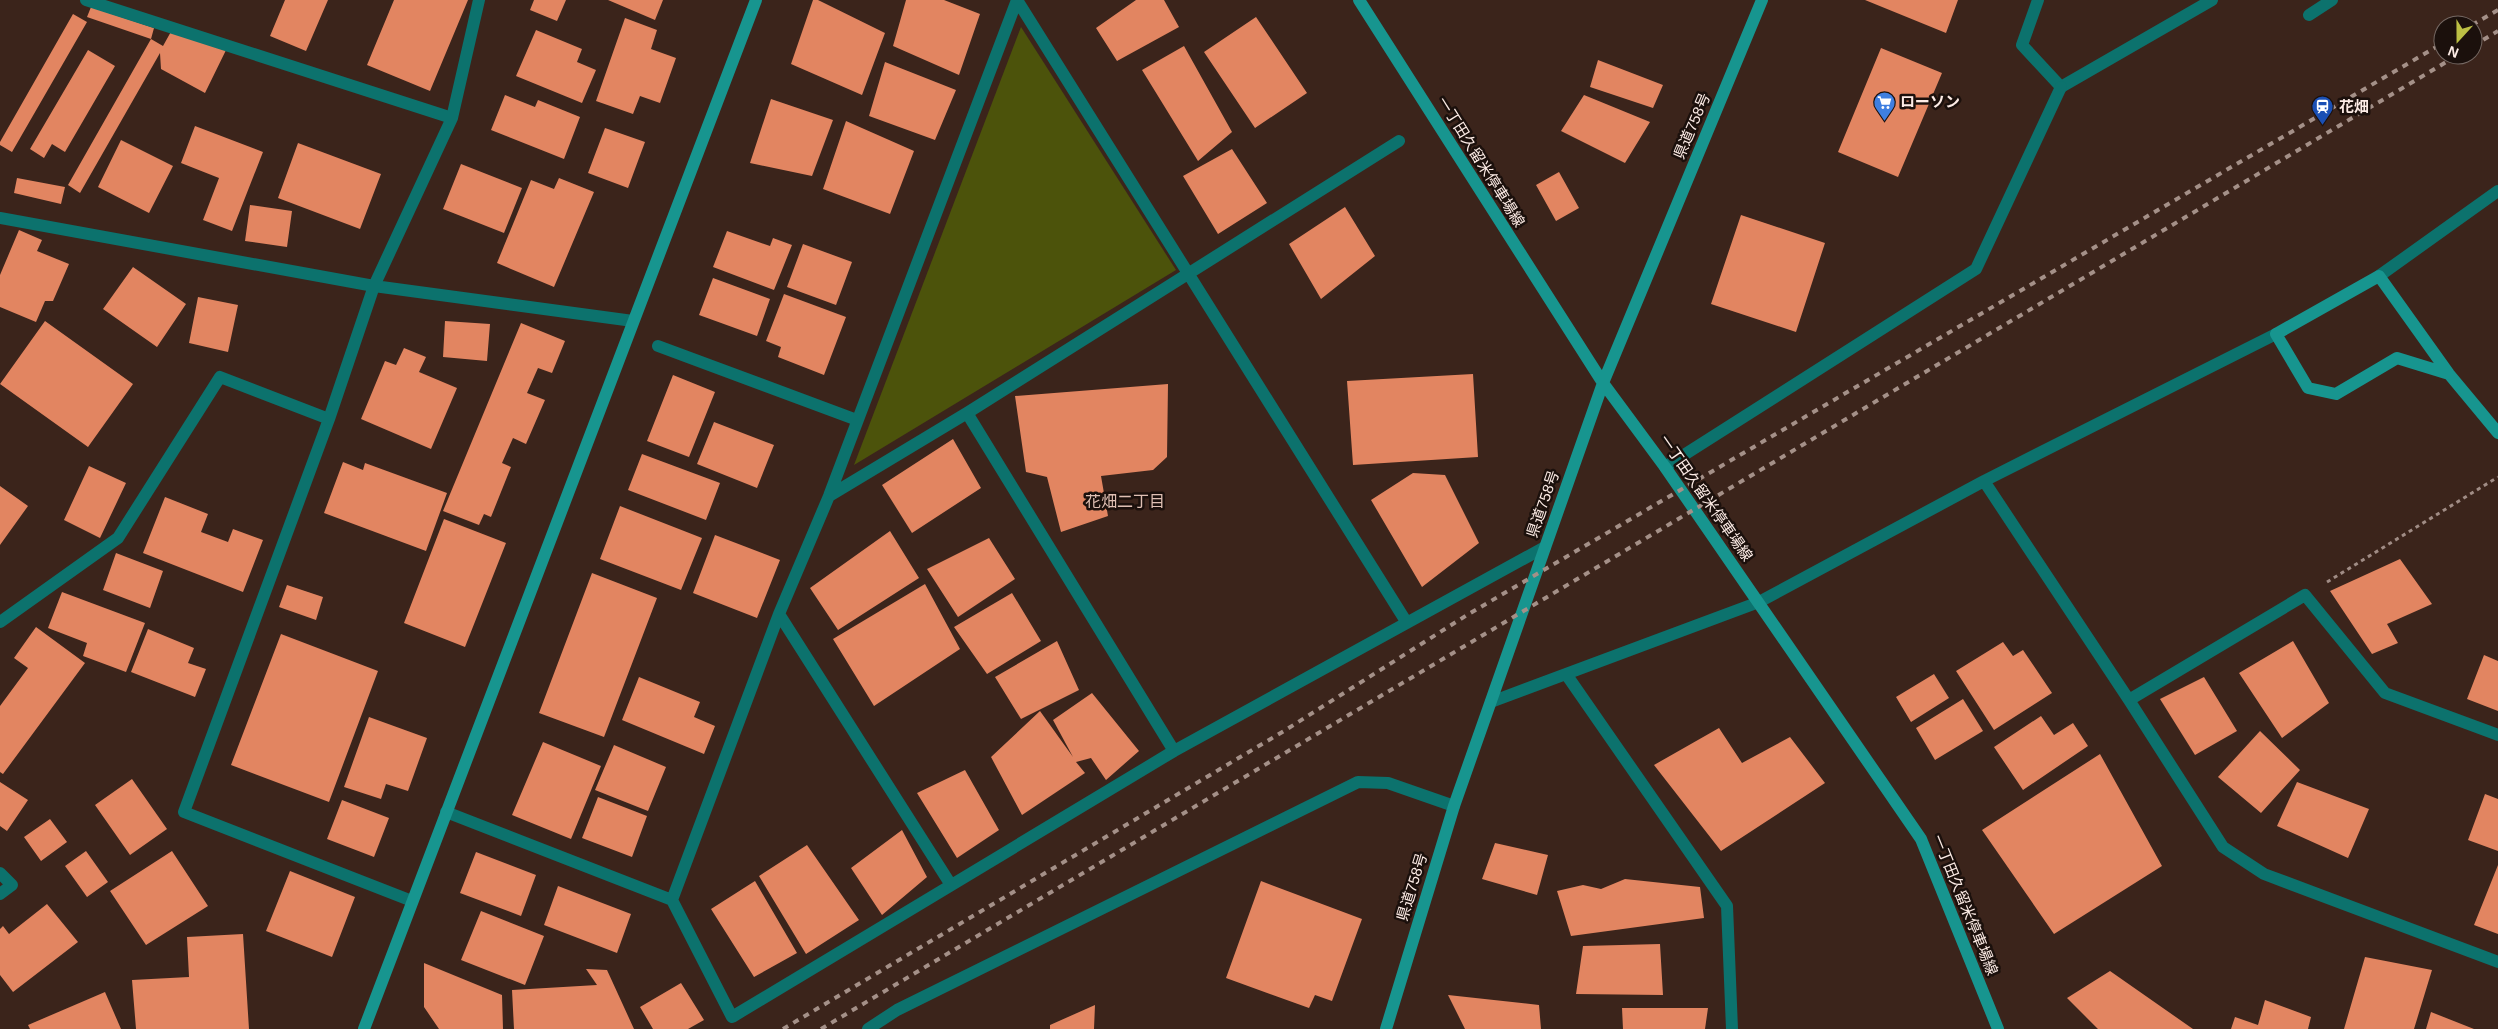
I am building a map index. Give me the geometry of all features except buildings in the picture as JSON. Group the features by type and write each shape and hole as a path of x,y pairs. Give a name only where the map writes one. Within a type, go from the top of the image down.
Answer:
{"main road":[{"path":"364,1029 756,0"},
{"name":"一丁田久留米停車場線","path":"1359,0 1603,383 1665,467 1922,839 1998,1029"},
{"name":"県道758号","path":"1386,1029 1454,806 1603,383 1762,0"},
{"path":"2449,374 2397,358 2336,394 2308,388 2276,334 2379,276 2449,374 2498,434"}],"street":[{"path":"86,0 452,118"},
{"path":"412,900 184,812 329,419 374,286 452,118 479,0"},
{"path":"1017,0 1407,623"},
{"path":"672,900 779,614 829,496 1017,0"},
{"path":"2038,0 2022,44 2061,87"},
{"path":"1665,467 1976,270 2061,87 2212,0"},
{"path":"2309,15 2332,0"},
{"path":"829,496 967,412 1188,271 1399,141"},
{"path":"2379,276 2498,191"},
{"path":"0,218 374,286 633,321"},
{"path":"1491,702 1759,602 1984,481 2276,334"},
{"path":"658,346 857,420"},
{"path":"0,622 118,538 220,377 329,419"},
{"path":"967,412 1174,751"},
{"path":"1984,481 2129,700 2222,847 2264,874 2498,962"},
{"path":"446,812 672,900 732,1017 1174,751 1545,547"},
{"path":"2129,700 2305,596 2385,692 2498,735"},
{"path":"779,614 951,885"},
{"path":"1566,674 1727,906 1732,1029"},
{"path":"868,1029 898,1010 1358,782 1388,783 1454,806"},
{"path":"0,873 12,885 0,894"}],"path":[{"path":"2305,596 2498,478"}],"green space":[{"path":"1021,27 1176,270 854,465"}],"railway":[{"path":"2483,19 2498,10"},
{"path":"2483,40 2498,31"},
{"path":"783,1029 1284,731 1467,615 2433,49"},
{"path":"821,1029 2441,65"}],"place":[{"name":"ローソン","path":"1884,121"},
{"name":"花畑","path":"2323,126"}],"district":[{"name":"花畑二丁目","path":"1125,501"}]}
